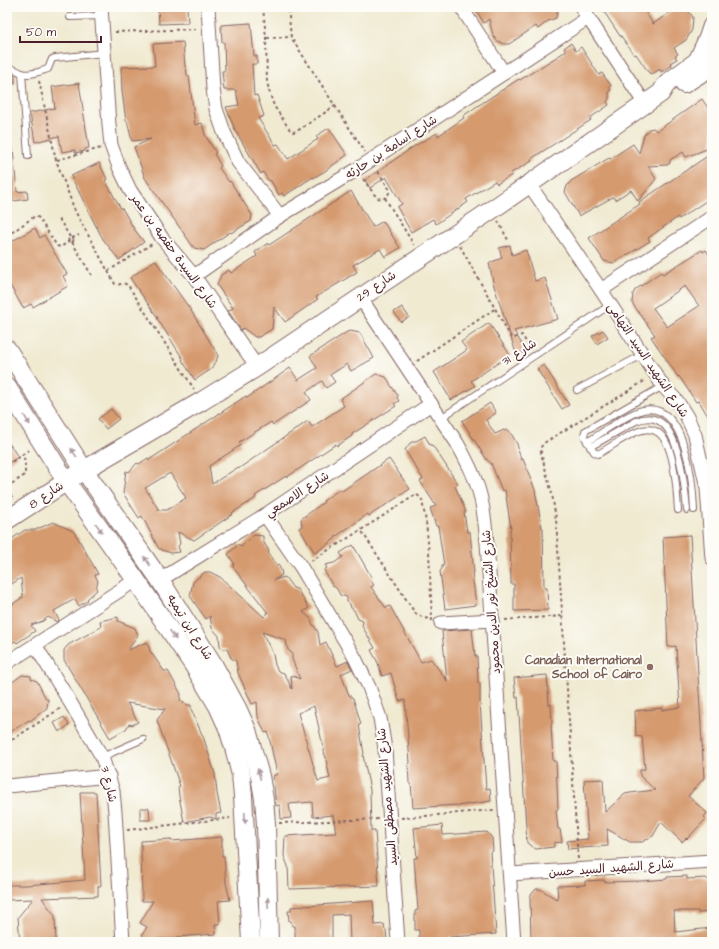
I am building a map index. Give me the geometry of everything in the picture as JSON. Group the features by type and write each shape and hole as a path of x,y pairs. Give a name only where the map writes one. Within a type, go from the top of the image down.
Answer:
{"street":[{"path":"208,7 213,89 216,109 224,132 238,162 280,216"},
{"path":"461,7 504,73"},
{"name":"شارع السيدة حفصه بن عمر","path":"101,12 111,145 119,167 130,190 162,238 194,276 257,367"},
{"path":"585,12 645,104"},
{"name":"شارع أسامة بن حارثه","path":"194,276 280,216 356,170 504,73 585,12"},
{"path":"708,65 706,44 712,26"},
{"name":"شارع 29","path":"84,470 257,367 420,256 493,210 661,93 673,91 708,65 712,50"},
{"name":"شارع الشهيد السيد التهامى","path":"529,184 601,290 663,386 677,401 696,435 707,488 712,558"},
{"path":"601,290 711,219"},
{"name":"شارع الشيخ نور الدين محمود","path":"360,297 457,443 469,464 478,489 486,531 514,942"},
{"name":"شارع ابن تيميه","path":"7,349 84,470 160,580 224,682 244,725 260,776 264,798 269,942"},
{"name":"شارع ابن تيميه","path":"7,386 66,481 136,580 194,666 218,706 228,728 241,775 245,816 251,942"},
{"name":"شارع الاصمعي","path":"160,580 265,515 431,404"},
{"name":"شارع 8","path":"7,520 84,470"},
{"name":"شارع الشهيد مصطفى السيد","path":"265,515 301,567 355,658 369,687 380,718 385,749 398,942"},
{"path":"7,663 136,580"},
{"path":"441,623 493,620"},
{"name":"شارع 3","path":"34,645 102,757 109,776 113,791 123,942"},
{"path":"7,786 109,776"},
{"name":"شارع الشهيد السيد حسن","path":"510,874 712,861"}],"lane":[{"path":"70,18 101,12"},
{"path":"7,69 15,69 22,73 38,72 48,69 52,59 55,58 104,53"},
{"path":"22,73 28,156"},
{"name":"شارع 31","path":"441,418 610,305"},
{"path":"577,390 642,355"},
{"path":"663,386 586,431 584,436 594,452 598,454 639,431 647,429 655,431 662,436 667,443 671,454 678,510"},
{"path":"589,444 634,413 644,410 656,410 666,415 673,423 685,448 693,484 694,510"},
{"path":"589,444 643,418 652,418 660,421 666,426 678,451 688,510"},
{"path":"102,757 143,739"}],"path":[{"path":"263,7 266,38 267,82 274,106 290,130 293,132 297,131 335,106"},
{"path":"288,7 291,37 390,190 389,195 386,198 377,198 356,170"},
{"path":"102,32 209,29"},
{"path":"266,38 291,37"},
{"path":"38,72 56,160 75,211 115,284 118,285 123,283 128,285 202,401"},
{"path":"56,160 111,145"},
{"path":"386,198 420,256"},
{"path":"493,210 508,240"},
{"path":"7,236 34,216 37,216 40,218 57,246 61,247 70,241"},
{"path":"59,219 71,238"},
{"path":"79,235 68,238 92,276"},
{"path":"454,235 511,337 514,338 522,335 534,355"},
{"path":"108,271 162,238"},
{"path":"407,367 496,308"},
{"path":"579,870 556,519 542,447 544,443 656,374"},
{"path":"7,465 23,454 25,462 25,475 7,487"},
{"path":"301,567 417,495 420,497 426,522 432,620 415,613 361,530"},
{"path":"493,620 562,616"},
{"path":"7,743 70,702"},
{"path":"266,824 390,819 505,809"},
{"path":"116,831 245,816"}],"building":[{"path":"187,7 188,23 159,24 158,8"},
{"path":"474,7 558,7 556,18 548,21 538,29 536,26 509,44 504,44 496,40 493,35 489,19 484,23"},
{"path":"601,7 642,7 653,24 678,7 685,7 693,17 692,30 686,40 674,48 678,54 675,56 677,59 670,63 672,65 661,72 660,69 652,74 649,73 636,54 634,55"},
{"path":"251,23 254,56 257,56 257,64 252,64 254,96 257,95 264,116 258,118 275,145 278,144 288,159 318,139 316,136 329,128 347,155 325,171 284,196 282,193 279,195 271,181 268,180 263,172 261,174 235,130 226,107 239,105 236,90 224,90 222,71 225,71 224,42 222,42 221,25"},
{"path":"183,42 185,67 186,66 187,75 189,76 195,125 202,123 205,135 216,153 214,154 221,166 219,168 229,182 230,181 252,215 251,221 231,233 230,232 204,250 194,248 145,178 134,147 151,139 132,141 126,121 122,91 121,67 155,66 153,44"},
{"path":"571,43 576,51 581,47 599,75 602,73 611,86 609,87 611,90 609,91 609,99 607,102 609,105 590,118 591,120 531,159 532,161 511,173 512,175 497,184 495,181 466,199 468,202 436,224 433,219 411,232 397,207 402,204 386,177 370,188 365,180 416,145 437,133 438,136 464,118 463,116 476,107 566,51 564,48"},
{"path":"15,75 15,84 7,84 7,76"},
{"path":"79,83 89,148 85,149 85,151 75,153 75,150 62,152 59,136 35,142 30,113 55,108 52,87"},
{"path":"702,99 712,114 712,147 686,157 683,152 670,160 670,163 667,165 648,166 656,179 638,201 631,190 615,200 613,197 579,216 565,192 571,181 633,144 639,153 644,135 649,129 653,128 657,131"},
{"path":"13,149 17,192 27,191 28,199 7,202 7,150"},
{"path":"712,153 712,197 679,219 678,217 648,238 650,241 614,263 604,261 589,238"},
{"path":"99,163 107,179 105,180 121,209 122,208 134,229 144,242 119,260 103,239 71,176"},
{"path":"351,191 373,227 383,221 400,248 385,257 380,249 353,265 357,272 316,297 318,299 285,322 274,307 272,329 259,337 255,337 243,328 241,330 228,311 233,308 217,285 221,275 229,270 231,273 257,256 255,252 268,243 269,245"},
{"path":"35,228 40,238 44,235 67,274 63,276 68,286 33,307 31,304 23,308 7,280 7,244"},
{"path":"510,245 512,255 526,250 535,281 545,278 558,319 514,331 526,351 517,356 494,286 489,263 502,258 499,248"},
{"path":"702,250 703,252 706,250 712,259 712,423 699,401 696,402 651,337 655,335 632,303 635,290 661,272 663,274","holes":["685,286 699,306 667,327 653,308"]},
{"path":"155,260 190,309 218,355 216,362 213,364 213,368 195,380 158,318 130,278"},
{"path":"402,307 409,317 401,322 394,312"},
{"path":"489,323 510,355 471,381 475,386 451,400 434,372 467,350 461,342"},
{"path":"603,330 608,337 597,344 592,336"},
{"path":"350,331 360,333 374,358 351,371 347,364 330,375 335,382 326,388 322,381 306,392 311,400 273,425 271,422 239,442 241,445 209,466 212,484 237,468 238,469 308,421 312,427 344,406 340,399 376,374 386,377 390,383 398,396 397,398 399,401 394,404 396,406 352,434 352,436 337,446 336,444 287,477 286,476 255,496 256,498 194,540 178,532 180,544 178,546 180,552 171,553 159,549 142,516 139,518 123,493 126,471 129,472 137,463 139,464 148,458 149,460 246,396 247,398 290,368 298,380 317,368 310,356","holes":["170,473 186,498 167,510 159,510 145,488"]},
{"path":"544,365 569,405 562,409 537,369"},
{"path":"490,403 496,413 486,420 495,434 508,430 512,435 517,444 521,460 523,459 535,490 543,528 544,588 547,588 548,610 514,611 514,584 511,584 511,529 505,490 502,491 491,463 487,460 462,421"},
{"path":"111,409 119,419 106,429 98,419"},
{"path":"425,436 458,484 455,486 466,512 464,512 467,532 470,532 474,573 472,573 476,605 445,609 440,571 444,565 438,526 436,526 430,508 436,506 420,481 423,479 405,450 410,443"},
{"path":"7,440 18,457 7,464"},
{"path":"389,459 410,489 369,516 368,514 315,553 299,528 302,526 301,519 340,489 342,491"},
{"path":"53,522 73,531 78,538 98,574 95,575 98,581 96,588 97,590 87,599 88,600 79,606 75,599 54,611 59,620 57,622 48,617 43,621 31,625 35,631 17,643 15,641 7,646 7,608 23,597 21,578 7,587 7,542 25,530 35,530"},
{"path":"254,535 263,536 263,541 269,551 268,553 276,565 278,564 281,570 282,575 274,580 285,577 293,588 297,589 309,608 303,612 311,619 318,632 320,645 326,642 337,666 348,661 352,669 341,674 349,695 353,698 361,724 359,725 363,755 370,790 371,831 375,831 379,886 289,889 288,866 284,856 285,836 336,833 333,815 313,817 312,802 289,804 291,818 281,819 280,805 276,806 273,776 277,774 268,732 265,733 258,717 257,702 252,704 238,673 236,661 231,658 227,649 222,649 220,646 219,636 212,628 210,616 206,619 190,596 193,582 205,572 210,572 220,577 264,617 268,613 233,567 234,563 228,554 239,544 241,547","holes":["262,632 286,640 288,650 292,653 292,659 300,679 291,675 292,689 284,673 278,671 273,654","314,706 330,778 318,781 298,713"]},
{"path":"690,535 704,778 688,796 707,813 704,817 706,819 687,839 686,838 682,842 661,822 653,836 642,842 630,842 607,829 608,846 568,849 567,841 588,839 584,780 603,779 605,812 625,794 655,790 640,776 640,770 645,769 642,737 636,736 635,711 662,708 662,710 680,707 676,646 668,647 663,537"},
{"path":"353,545 372,578 370,580 374,585 371,587 386,608 390,606 421,662 431,659 447,681 442,631 472,629 475,656 477,656 478,683 480,683 486,789 490,788 491,801 457,806 413,808 411,783 409,783 408,764 410,763 405,700 399,701 391,673 382,676 378,663 371,650 375,648 362,626 363,621 358,619 354,610 347,602 347,597 340,595 337,589 332,585 324,570 327,568 325,565 334,563 343,557 340,553"},
{"path":"118,617 118,621 135,628 138,635 128,650 147,642 150,651 164,671 168,671 181,694 180,700 187,705 191,705 191,709 204,739 215,774 221,813 216,814 216,819 210,817 184,822 178,787 180,786 157,720 165,709 127,703 138,722 132,725 129,724 126,729 110,738 64,660 64,650 68,645 101,627 100,621"},
{"path":"22,675 31,676 31,679 37,681 46,699 48,699 47,708 30,721 29,720 7,734 7,686"},
{"path":"547,675 549,705 551,704 553,761 556,761 558,810 556,810 558,829 560,829 562,842 554,843 554,847 536,849 527,843 518,697 516,698 514,678"},
{"path":"64,717 69,725 59,732 54,723"},
{"path":"80,792 96,792 101,886 98,886 98,896 42,898 55,916 56,942 20,942 18,917 33,899 7,900 7,885 27,885 85,880"},
{"path":"140,808 149,808 150,820 140,820"},
{"path":"442,825 443,835 487,832 492,838 493,851 490,852 496,934 450,937 451,942 419,942 419,930 415,930 415,911 418,910 414,858 417,858 414,828"},
{"path":"222,837 222,856 224,856 226,883 230,900 218,901 220,924 215,924 216,934 177,937 177,939 146,939 142,935 147,927 140,923 153,901 142,901 141,841 171,839 171,841"},
{"path":"687,876 687,879 706,878 712,883 712,912 698,913 698,911 674,911 675,932 712,928 712,942 531,942 530,896 536,889 540,889 558,900 557,886 585,885 585,881 641,881"},
{"path":"373,901 375,925 384,924 387,941 350,942 349,914 332,915 332,942 295,942 295,926 292,926 291,921 289,921 288,911 291,911 291,907"}],"place":[{"name":"Canadian International School of Cairo","path":"650,667"}]}
